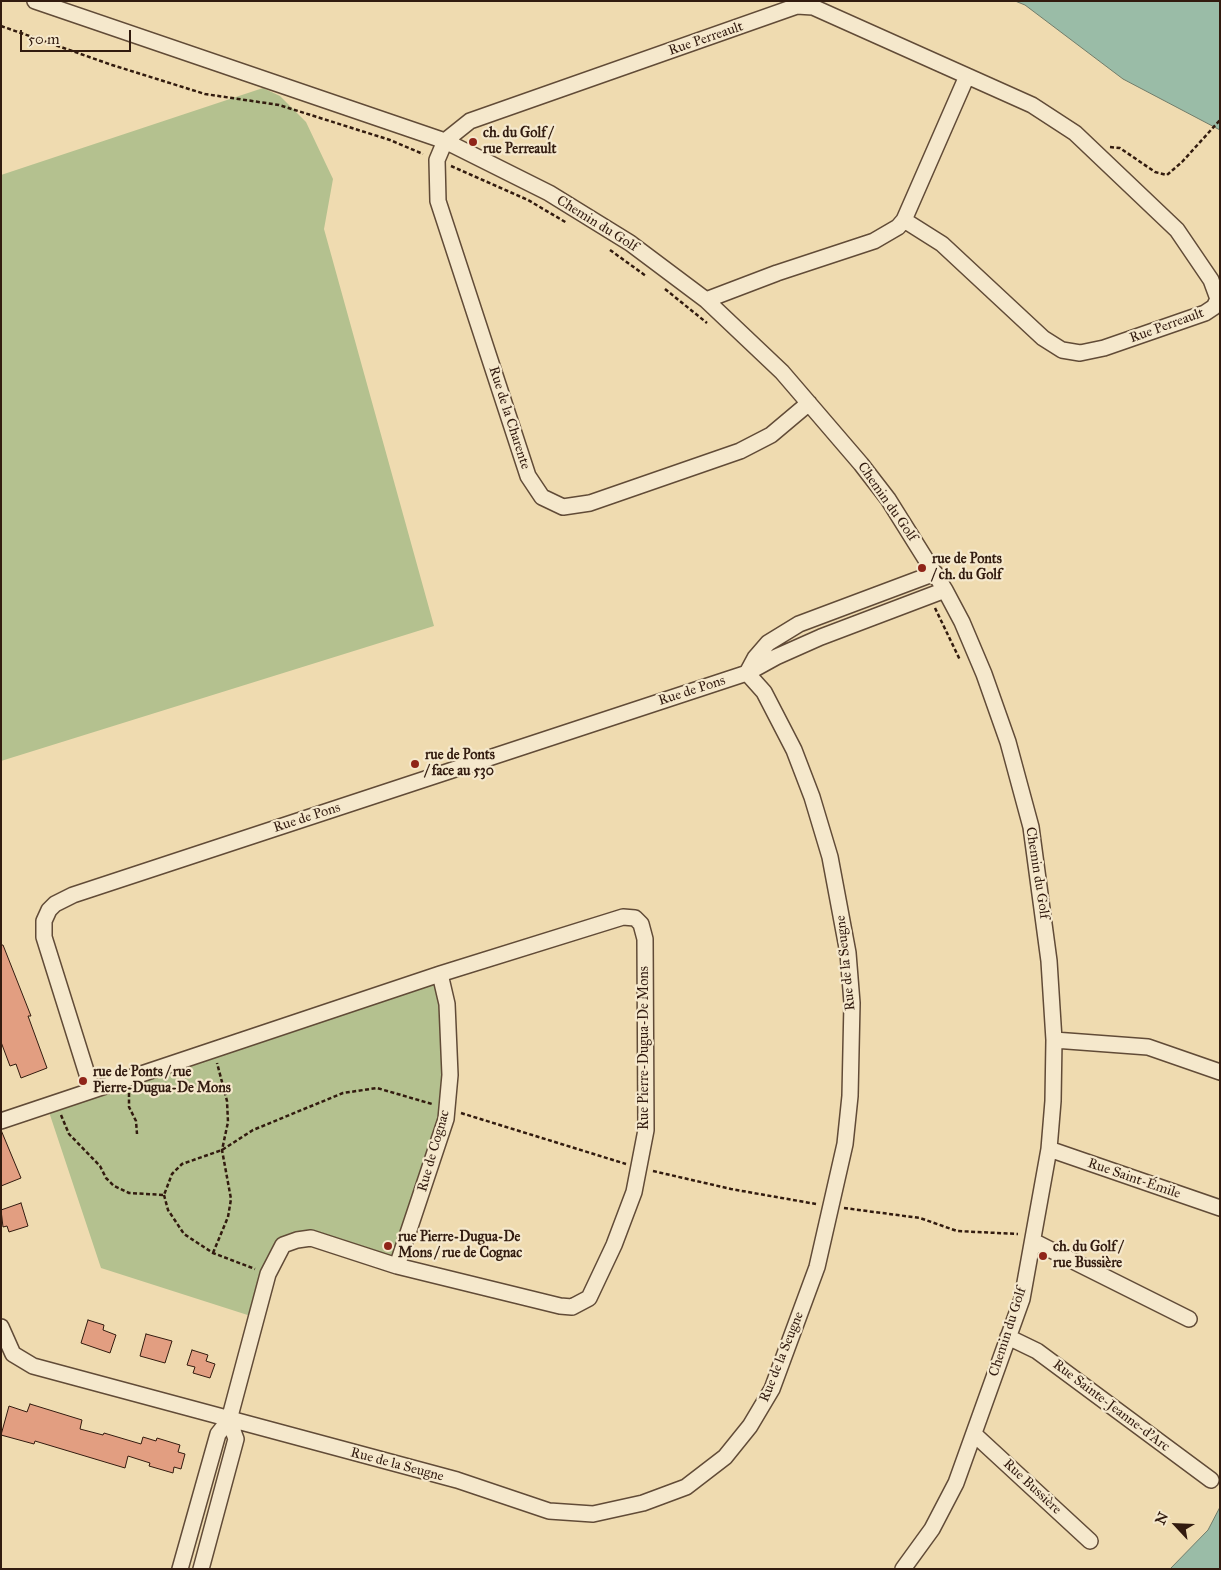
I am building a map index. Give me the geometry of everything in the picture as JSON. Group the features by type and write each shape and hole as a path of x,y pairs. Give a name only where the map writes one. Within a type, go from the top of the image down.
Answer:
{"street":[{"name":"Chemin du Golf","path":"35,1 445,141 576,209 630,243 706,300 782,372 888,498 945,590 962,622 984,674 1008,742 1031,827 1049,961 1054,1040 1053,1101 1049,1149 1022,1299 956,1483 936,1522 903,1569"},
{"name":"Rue Perreault","path":"445,141 470,121 740,28 797,6 823,12 1032,105 1057,119 1099,155 1177,230 1211,280 1218,299 1214,307 1205,313 1104,348 1080,353 1062,350 1043,338 942,244 904,220"},
{"path":"706,300 777,273 874,241 898,227 904,220 967,76"},
{"name":"Rue de la Charente","path":"445,141 437,160 438,201 528,476 542,497 562,507 590,504 740,451 772,435 809,403"},
{"path":"747,673 755,658 768,643 799,624 934,573"},
{"name":"Rue de Pons","path":"92,1090 44,937 44,921 49,910 56,904 73,895 747,673 776,657 820,637 945,590"},
{"name":"Rue de la Seugne","path":"1,1327 13,1354 33,1366 457,1480 549,1511 593,1514 643,1503 686,1487 725,1457 750,1426 772,1389 817,1267 845,1144 850,1096 852,1003 848,953 830,857 812,797 794,750 764,692 747,673"},
{"name":"Rue Pierre-Dugua-De Mons","path":"92,1090 440,974 623,917 635,918 641,924 645,938 646,1130 634,1192 614,1246 589,1298 572,1308 560,1306 397,1266 311,1238 297,1240 283,1246 268,1274 229,1420 218,1434 180,1569"},
{"name":"Rue de Cognac","path":"397,1266 432,1166 448,1109 450,1075 448,1013 440,974"},
{"path":"1054,1040 1148,1047 1220,1072"},
{"path":"1,1122 92,1090"},
{"name":"Rue Saint-Émile","path":"1049,1149 1220,1208"},
{"path":"1033,1241 1189,1320"},
{"name":"Rue Sainte-Jeanne-d'Arc","path":"1008,1337 1037,1351 1211,1480"},
{"name":"Rue Pierre-Dugua-De Mons","path":"201,1569 236,1439 229,1420"},
{"name":"Rue Bussière","path":"974,1434 1090,1541"}],"path":[{"path":"1,26 112,65 206,94 279,105 390,140 528,200 575,228"},
{"path":"1099,155 1106,148 1113,146 1120,148 1161,174 1167,175 1182,162 1220,120"},
{"path":"606,247 650,278"},
{"path":"664,289 707,324"},
{"path":"929,595 963,666"},
{"path":"213,1050 227,1101 228,1122 222,1150 231,1199 228,1218 213,1253"},
{"path":"124,1079 129,1096 129,1107 136,1120 138,1134"},
{"path":"268,1274 213,1253 184,1234 168,1210 164,1195 172,1174 182,1164 222,1150 253,1130 343,1093 376,1088 414,1097 639,1168 731,1189 830,1206 920,1218 957,1231 1020,1234 1033,1241"},
{"path":"55,1103 69,1134 100,1166 106,1178 114,1186 129,1193 164,1195"}],"shaded area":[{"path":"1015,1 1220,1 1220,130 1123,79 1025,5"},
{"path":"263,88 280,96 306,122 333,179 324,229 434,626 1,761 1,175"},
{"path":"440,974 448,1109 397,1266 311,1238 283,1245 257,1318 101,1268 47,1106"},
{"path":"1220,1507 1220,1569 1170,1569 1208,1530"}],"building":[{"path":"1,945 3,945 31,1016 28,1016 47,1068 21,1078 16,1064 10,1066 1,1042"},
{"path":"1,1130 21,1178 1,1186"},
{"path":"21,1203 28,1226 9,1232 7,1226 3,1227 1,1210"},
{"path":"88,1320 104,1325 103,1330 116,1335 110,1353 81,1343"},
{"path":"146,1334 172,1341 165,1363 140,1356"},
{"path":"192,1350 208,1355 206,1361 215,1364 210,1378 193,1373 195,1367 187,1365"},
{"path":"30,1404 82,1420 80,1429 103,1435 104,1433 141,1444 143,1437 156,1441 157,1438 180,1445 178,1452 185,1454 181,1469 174,1467 173,1473 149,1466 150,1463 128,1456 125,1468 35,1441 34,1444 1,1435 9,1406 27,1412"}],"place":[{"name":"ch. du Golf / rue Perreault","path":"473,142"},
{"name":"rue de Ponts / ch. du Golf","path":"922,568"},
{"name":"rue de Ponts / face au 530","path":"415,764"},
{"name":"rue de Ponts / rue Pierre-Dugua-De Mons","path":"83,1081"},
{"name":"rue Pierre-Dugua-De Mons / rue de Cognac","path":"388,1246"},
{"name":"ch. du Golf / rue Bussière","path":"1043,1256"}]}
